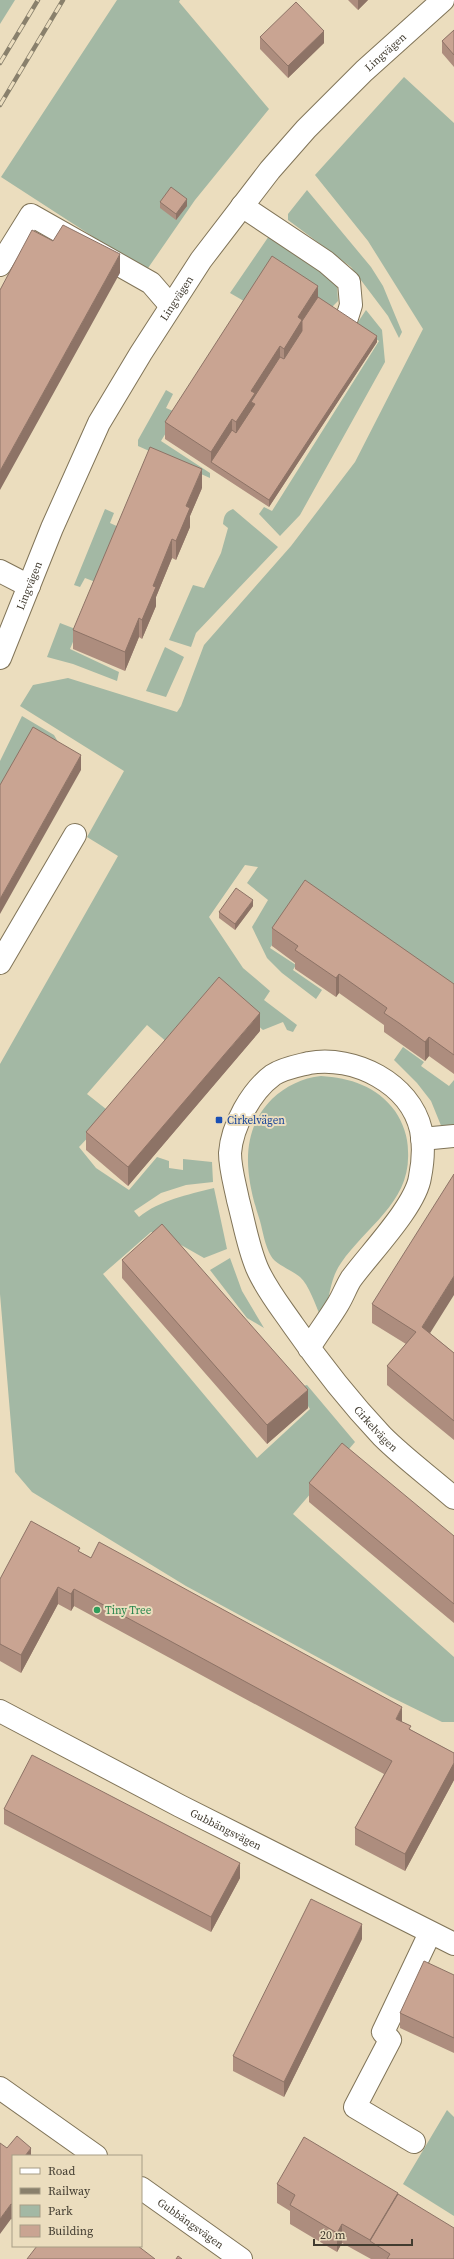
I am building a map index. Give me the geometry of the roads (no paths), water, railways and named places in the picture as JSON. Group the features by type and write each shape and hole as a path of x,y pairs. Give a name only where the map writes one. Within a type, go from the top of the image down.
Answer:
{"street":[{"name":"Lingvägen","path":"0,658 29,586 99,424 170,305 200,260 242,206 306,129 364,71 444,0"},
{"path":"242,206 326,262 349,282 351,306 346,321"},
{"path":"0,265 31,215 151,283 170,305"},
{"path":"0,572 29,586"},
{"path":"0,963 75,835"},
{"name":"Cirkelvägen","path":"309,1348 339,1303 350,1281 404,1210 420,1181 423,1156 422,1139 420,1129 409,1105 394,1087 372,1072 344,1062 321,1061 291,1067 273,1075 256,1093 235,1129 230,1153 233,1180 257,1267 270,1293 309,1348 348,1398 384,1438 454,1498"},
{"path":"422,1139 454,1136"},
{"name":"Gubbängsvägen","path":"0,1711 187,1810 454,1944"},
{"path":"414,2142 355,2107 390,2040 383,2032 430,1933"},
{"path":"0,2088 95,2155"},
{"name":"Gubbängsvägen","path":"142,2189 241,2259"}],"railway":[{"path":"0,63 38,0"},
{"path":"0,105 63,0"}],"place":[{"name":"Cirkelvägen","path":"219,1120"},
{"name":"Tiny Tree","path":"97,1610"}]}
